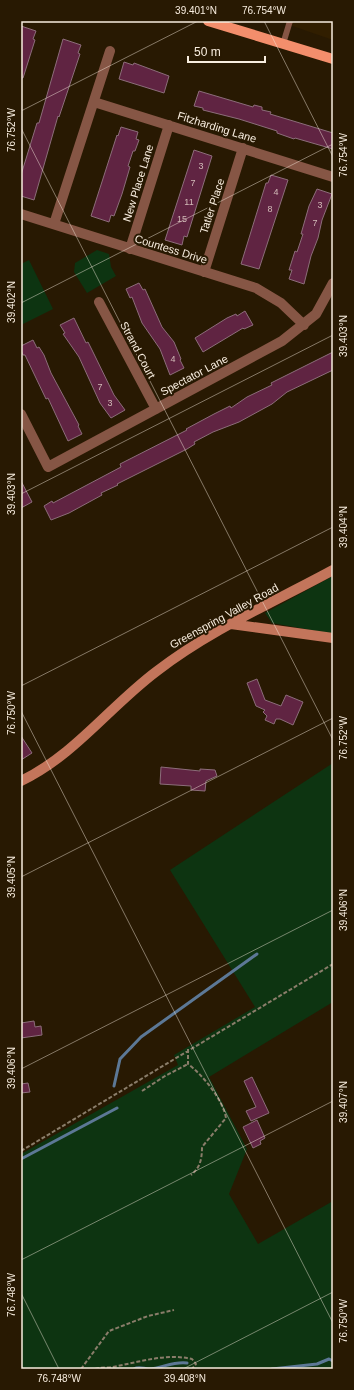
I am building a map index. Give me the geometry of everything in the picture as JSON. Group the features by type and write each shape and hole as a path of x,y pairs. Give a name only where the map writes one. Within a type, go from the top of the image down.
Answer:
{"main road":[{"path":"208,21 333,59"},
{"name":"Greenspring Valley Road","path":"21,781 44,768 70,749 133,691 167,663 231,624 333,570"},
{"path":"231,624 333,638"}],"street":[{"path":"54,224 110,51"},
{"name":"Fitzharding Lane","path":"94,102 333,177"},
{"name":"New Place Lane","path":"130,248 169,125"},
{"name":"Tatler Place","path":"204,272 243,148"},
{"name":"Countess Drive","path":"21,214 256,288 267,293 290,309 304,325"},
{"name":"Spectator Lane","path":"21,414 48,467 282,341 316,314 333,283"},
{"name":"Strand Court","path":"99,302 156,409"}],"lane":[{"path":"284,44 290,21"}],"path":[{"path":"21,1151 188,1049 333,964"},
{"path":"188,1049 188,1064 203,1077 224,1109 226,1118 202,1147 202,1158 197,1170 191,1175"},
{"path":"142,1091 188,1064"},
{"path":"81,1369 109,1331 148,1316 174,1310"},
{"path":"94,1369 112,1367 141,1360 182,1357 192,1359 196,1364 192,1369"}],"shaded area":[{"path":"278,21 333,21 333,40"}],"green space":[{"path":"97,250 109,254 111,267 116,276 87,293 74,272 75,263"},
{"path":"29,260 53,309 21,325 21,264"},
{"path":"333,576 333,634 272,623 265,613"},
{"path":"333,763 333,1002 209,1077 247,1149 229,1194 258,1244 333,1201 333,1369 21,1369 21,1154 178,1065 174,1055 255,1007 170,870"}],"building":[{"path":"21,26 36,31 33,39 35,40 23,78 21,78"},
{"path":"63,39 81,45 78,53 80,54 59,117 58,116 34,200 21,196 21,175 37,123 39,123"},
{"path":"124,62 133,65 134,63 169,76 164,93 119,79"},
{"path":"199,91 253,107 254,105 262,107 262,110 271,112 270,114 333,133 333,149 295,138 294,139 277,133 277,131 239,119 203,110 203,108 194,106"},
{"path":"121,127 138,132 136,139 139,140 135,151 133,151 128,166 130,167 114,216 111,215 109,222 91,216 117,135 118,136"},
{"path":"194,150 212,156 187,237 184,236 182,245 165,240"},
{"path":"271,175 288,180 259,269 241,264 266,183 268,183"},
{"path":"317,189 332,194 322,220 304,284 289,279 292,270 289,270 295,251 297,252 303,234 301,234 309,206"},
{"path":"139,283 143,290 145,289 162,327 174,342 181,359 180,360 184,368 170,375 160,349 142,323 132,297 130,298 126,289"},
{"path":"245,311 253,325 244,329 243,328 203,352 195,338 227,318 236,314 237,316"},
{"path":"74,318 86,343 88,342 114,395 125,410 111,418 100,403 79,357 63,334 65,333 60,325"},
{"path":"33,340 37,348 39,347 44,355 51,373 79,425 78,426 82,434 68,441 48,398 46,399 25,355 23,355 21,350 21,346"},
{"path":"333,352 333,370 287,392 272,404 239,422 213,432 194,442 195,444 187,449 117,484 118,485 101,493 102,495 69,513 51,520 44,506 52,501 53,503 121,467 120,464 187,430 186,429 214,414 230,406 231,408 247,397 272,385 271,383"},
{"path":"21,481 32,502 21,508"},
{"path":"257,679 265,700 281,706 286,695 303,702 293,725 280,719 276,719 274,724 265,720 267,716 263,712 265,710 256,706 247,683"},
{"path":"21,736 32,753 21,760"},
{"path":"161,767 200,771 200,769 215,770 217,776 206,781 205,791 191,790 191,786 160,784"},
{"path":"34,1021 35,1027 41,1026 42,1035 21,1038 21,1023"},
{"path":"252,1077 269,1113 251,1121 246,1111 256,1107 244,1081"},
{"path":"28,1083 30,1092 21,1093 21,1084"},
{"path":"257,1120 265,1138 260,1141 261,1144 253,1148 243,1127"}],"waterway":[{"path":"114,1086 120,1059 141,1037 257,954"},
{"path":"21,1159 117,1108"},
{"path":"272,1369 317,1364 329,1359 333,1361"},
{"path":"134,1369 149,1369 177,1363 187,1363"}]}
